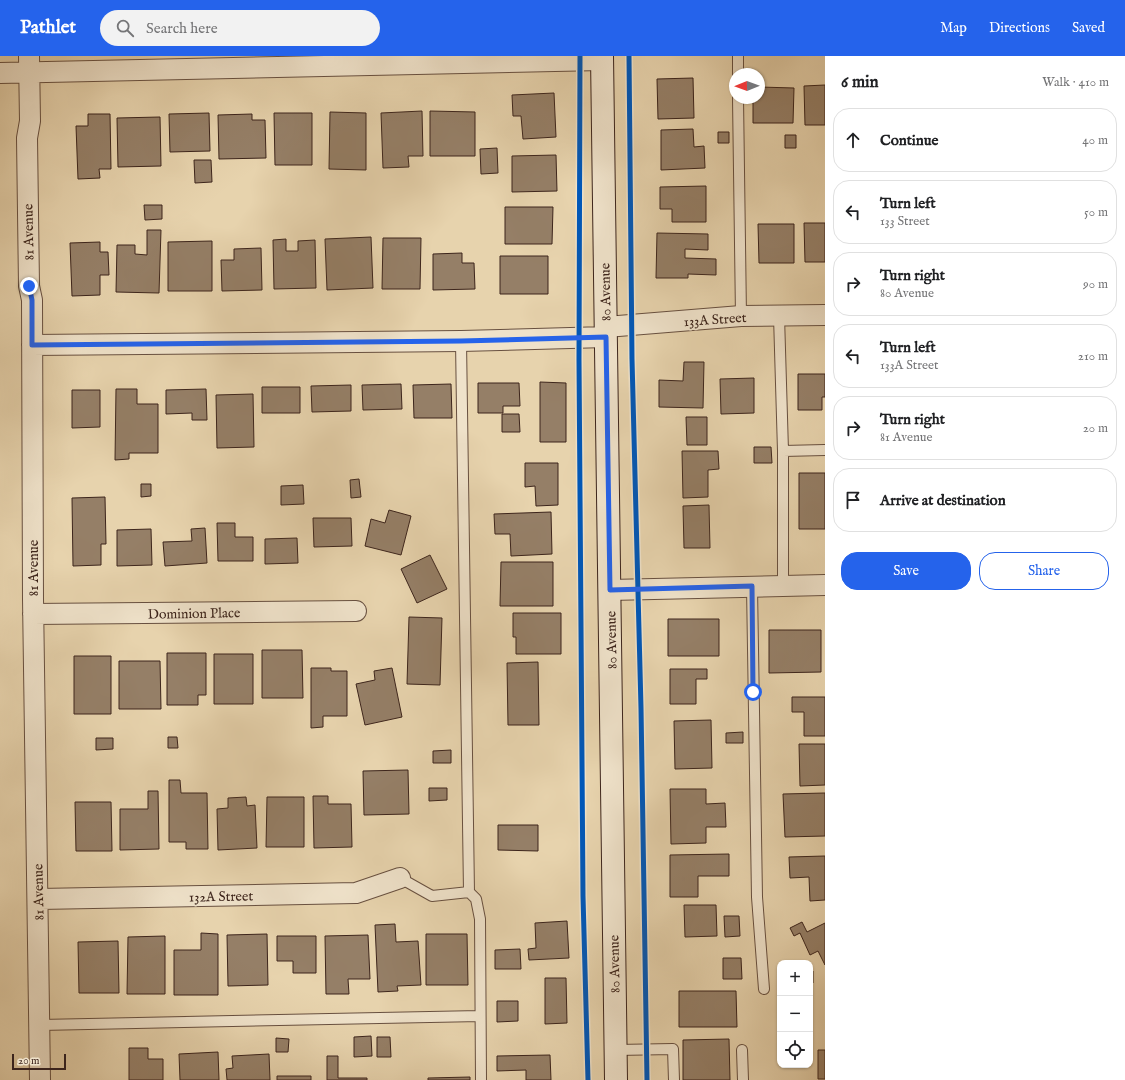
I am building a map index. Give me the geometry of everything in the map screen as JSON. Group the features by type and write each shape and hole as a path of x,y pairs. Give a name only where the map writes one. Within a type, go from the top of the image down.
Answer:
{"main road":[{"name":"80 Avenue","path":"602,58 616,1080"}],"street":[{"path":"0,73 29,64 602,58"},
{"name":"81 Avenue","path":"29,64 30,121 27,138 32,345 33,614 39,899 40,1080"},
{"name":"133A Street","path":"32,345 461,341 606,332 741,316 825,315"},
{"path":"610,590 825,585"},
{"name":"Dominion Place","path":"33,614 356,611"},
{"name":"132A Street","path":"39,899 356,893 400,878"}],"lane":[{"path":"738,56 738,68"},
{"path":"738,104 741,316"},
{"path":"779,316 783,451 783,586"},
{"path":"461,341 469,892 476,899 480,919 481,1080"},
{"path":"783,451 825,450"},
{"path":"752,586 757,897 764,989"},
{"path":"400,878 432,896 469,892"},
{"path":"40,1025 480,1016"},
{"path":"616,1050 673,1049 674,1080"},
{"path":"742,1050 743,1080"}],"building":[{"path":"693,78 694,118 658,119 657,79"},
{"path":"825,85 825,125 805,125 804,86"},
{"path":"765,87 794,88 793,123 753,123 753,104 765,104"},
{"path":"554,93 556,137 523,139 521,116 513,116 512,95"},
{"path":"422,111 423,156 408,156 409,167 383,168 381,113"},
{"path":"430,111 475,112 475,156 430,156"},
{"path":"330,112 366,113 366,170 329,169"},
{"path":"209,113 210,151 170,152 169,114"},
{"path":"274,113 312,113 312,165 275,165"},
{"path":"88,114 110,114 111,169 99,169 100,178 78,179 76,126 88,126"},
{"path":"252,114 252,120 265,120 266,158 219,159 218,115"},
{"path":"160,117 161,166 118,167 117,118"},
{"path":"693,129 694,147 704,146 705,168 661,170 661,130"},
{"path":"718,132 729,132 729,143 718,143"},
{"path":"785,135 796,135 796,148 785,148"},
{"path":"497,148 498,173 481,174 480,149"},
{"path":"556,155 557,191 512,192 512,156"},
{"path":"194,160 211,160 212,182 195,183"},
{"path":"706,186 706,222 672,222 672,209 660,209 660,187"},
{"path":"144,205 162,205 162,219 145,220"},
{"path":"505,207 553,207 552,244 505,244"},
{"path":"804,223 825,223 825,262 805,262"},
{"path":"758,224 794,224 794,263 759,263"},
{"path":"147,230 161,230 159,293 116,292 117,245 135,245 135,254 147,255"},
{"path":"657,233 708,234 708,250 685,249 685,258 716,259 716,275 688,274 688,278 656,278"},
{"path":"371,237 373,288 327,290 325,239"},
{"path":"383,238 421,238 420,289 382,289"},
{"path":"286,239 286,251 298,251 298,241 315,240 316,288 274,289 273,240"},
{"path":"212,241 212,291 168,291 168,242"},
{"path":"100,242 100,252 108,252 109,275 100,275 100,295 72,296 70,243"},
{"path":"261,248 262,290 222,291 221,260 234,260 234,249"},
{"path":"462,253 462,263 474,263 475,289 433,290 433,254"},
{"path":"500,256 548,256 548,294 500,294"},
{"path":"684,362 704,362 703,408 659,407 659,380 683,381"},
{"path":"798,374 825,374 825,397 822,397 822,410 798,410"},
{"path":"754,378 754,413 721,414 720,379"},
{"path":"540,382 566,383 566,442 540,442"},
{"path":"478,383 519,383 520,406 503,406 503,413 478,413"},
{"path":"401,384 402,409 363,410 362,385"},
{"path":"451,384 452,418 414,418 413,385"},
{"path":"351,385 351,411 312,412 311,386"},
{"path":"262,387 300,387 300,413 262,413"},
{"path":"116,389 137,389 137,404 158,404 158,453 129,453 129,459 115,460"},
{"path":"206,389 207,420 192,420 192,413 166,414 166,390"},
{"path":"72,390 100,390 100,427 72,428"},
{"path":"253,394 254,447 217,448 216,395"},
{"path":"502,414 519,414 520,432 502,432"},
{"path":"686,417 707,417 707,445 687,445"},
{"path":"754,447 771,447 772,463 754,463"},
{"path":"682,451 718,451 719,469 708,470 708,497 683,498"},
{"path":"525,463 558,463 558,505 536,506 535,486 525,487"},
{"path":"799,473 825,473 825,529 799,529"},
{"path":"359,479 361,497 351,498 350,480"},
{"path":"141,484 151,484 151,496 141,497"},
{"path":"303,485 304,504 281,505 281,486"},
{"path":"105,497 106,544 101,544 101,565 73,566 72,498"},
{"path":"709,505 710,548 684,548 683,506"},
{"path":"389,510 411,516 401,555 365,546 371,519 385,523"},
{"path":"551,512 552,554 511,556 510,534 495,534 494,514"},
{"path":"313,518 351,518 352,546 314,547"},
{"path":"217,523 235,523 235,537 253,537 253,561 218,561"},
{"path":"205,528 207,563 165,566 163,542 192,541 191,529"},
{"path":"151,529 152,565 117,566 117,530"},
{"path":"297,538 298,563 265,564 265,539"},
{"path":"430,555 447,589 417,603 401,569"},
{"path":"501,562 553,562 553,606 500,606"},
{"path":"513,613 561,613 561,654 516,654 516,637 513,637"},
{"path":"409,617 442,618 440,685 407,684"},
{"path":"668,619 719,619 719,656 668,656"},
{"path":"769,630 821,630 821,672 769,673"},
{"path":"262,650 302,650 303,698 262,698"},
{"path":"167,653 206,653 206,695 198,695 198,705 167,705"},
{"path":"214,654 253,654 253,704 214,704"},
{"path":"74,656 111,656 111,714 74,714"},
{"path":"119,661 160,661 161,709 119,709"},
{"path":"538,662 539,725 508,725 507,663"},
{"path":"311,668 331,668 331,671 347,671 347,716 323,716 323,727 311,728"},
{"path":"392,668 402,717 365,725 356,684 375,680 374,671"},
{"path":"670,669 707,669 707,679 696,679 696,704 670,704"},
{"path":"792,697 825,697 825,736 804,736 804,712 792,712"},
{"path":"711,720 712,768 675,769 674,721"},
{"path":"743,732 743,743 726,743 726,733"},
{"path":"168,737 177,737 178,748 168,748"},
{"path":"96,738 113,738 113,749 96,750"},
{"path":"799,744 825,744 825,785 800,786"},
{"path":"451,750 451,763 433,763 433,751"},
{"path":"408,770 409,814 364,815 363,771"},
{"path":"169,780 180,780 181,793 207,793 208,849 186,849 186,842 169,842"},
{"path":"429,788 447,788 447,800 429,801"},
{"path":"670,789 706,789 706,804 725,803 726,827 706,827 706,843 671,844"},
{"path":"148,791 158,791 159,849 120,850 120,809 148,809"},
{"path":"825,793 825,836 785,837 783,794"},
{"path":"313,796 328,796 328,804 351,804 352,847 314,848"},
{"path":"246,797 247,806 255,805 257,848 218,850 217,809 228,808 228,798"},
{"path":"267,797 304,797 304,847 266,847"},
{"path":"75,802 111,802 112,851 76,851"},
{"path":"498,825 538,825 538,851 498,850"},
{"path":"729,854 729,876 698,876 698,897 670,897 670,855"},
{"path":"825,856 825,900 810,901 809,877 790,878 789,857"},
{"path":"684,905 716,905 717,936 685,937"},
{"path":"724,916 739,916 740,936 725,937"},
{"path":"567,921 569,958 529,960 528,949 536,948 535,923"},
{"path":"802,922 807,932 825,923 825,965 818,951 810,955 800,933 794,936 790,928"},
{"path":"395,924 396,942 418,941 421,985 397,986 398,991 378,992 375,925"},
{"path":"201,933 218,934 218,995 174,995 174,950 201,950"},
{"path":"267,934 268,985 228,986 227,935"},
{"path":"426,934 467,934 468,985 426,985"},
{"path":"368,935 370,979 348,979 349,994 326,994 325,936"},
{"path":"165,936 165,994 127,994 128,937"},
{"path":"277,936 316,936 316,973 293,973 293,961 277,961"},
{"path":"118,941 119,993 79,993 78,942"},
{"path":"520,949 521,969 495,969 495,950"},
{"path":"723,958 741,958 742,979 723,979"},
{"path":"545,978 566,978 567,1023 545,1024"},
{"path":"679,991 736,991 737,1027 679,1027"},
{"path":"497,1001 518,1001 518,1021 497,1022"},
{"path":"371,1036 372,1056 354,1057 354,1037"},
{"path":"377,1037 390,1037 391,1057 377,1057"},
{"path":"276,1038 289,1039 288,1052 276,1052"},
{"path":"729,1039 730,1080 683,1080 683,1040"},
{"path":"129,1048 148,1048 148,1059 163,1059 163,1080 129,1080"},
{"path":"818,1050 825,1050 825,1079 818,1079"},
{"path":"218,1052 219,1080 180,1080 179,1054"},
{"path":"269,1054 270,1080 227,1080 226,1069 233,1068 232,1056"},
{"path":"550,1055 551,1080 526,1080 526,1070 497,1071 497,1056"},
{"path":"327,1056 338,1056 338,1078 367,1078 367,1080 327,1080"},
{"path":"277,1076 311,1076 311,1080 277,1080"},
{"path":"470,1077 470,1080 428,1080 428,1078"}],"cycle path":[{"path":"580,56 579,360 583,896 588,1080"},
{"path":"629,56 632,359 641,708 647,1080"}],"route":[{"path":"29,286 32,300 32,345 461,341 606,337 610,590 752,586 753,692"}]}
